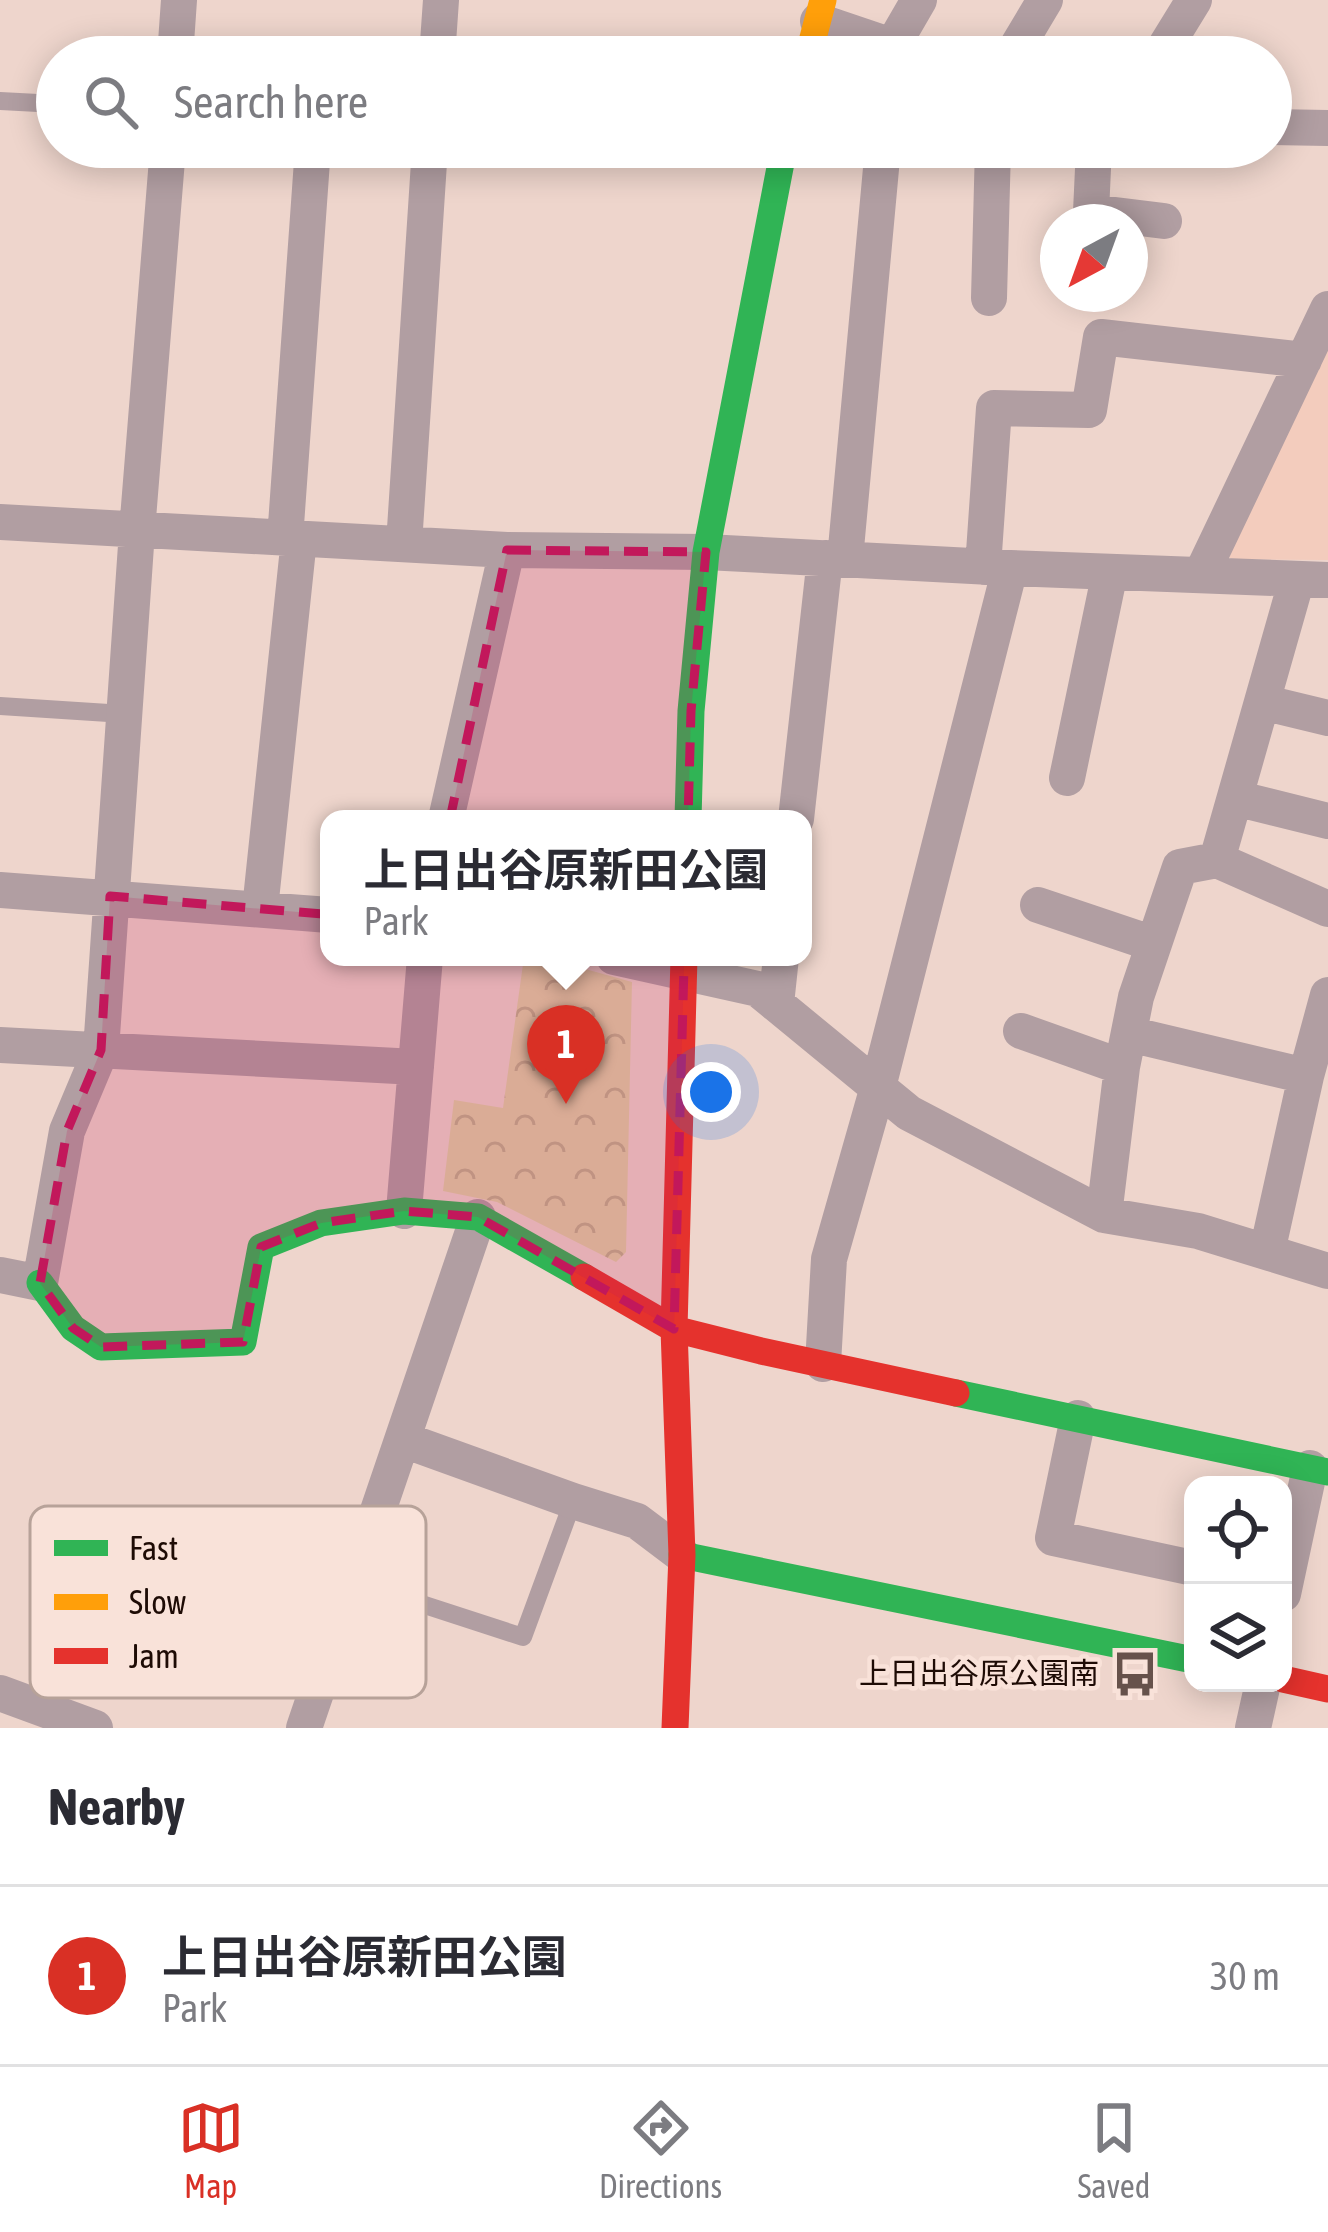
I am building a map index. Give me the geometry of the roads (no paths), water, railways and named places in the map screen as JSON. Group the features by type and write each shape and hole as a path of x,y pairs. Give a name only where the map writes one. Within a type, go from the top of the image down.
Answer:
{"street":[{"path":"176,36 179,0"},
{"path":"438,36 441,0"},
{"path":"898,36 919,0"},
{"path":"1024,36 1046,0"},
{"path":"1172,36 1194,0"},
{"path":"820,10 863,36"},
{"path":"1292,127 1328,128"},
{"path":"40,1283 67,1131 101,1050 166,168"},
{"path":"260,909 292,539 312,168"},
{"path":"404,544 429,168"},
{"path":"688,810 691,711 706,552 780,168"},
{"path":"797,810 835,558 881,168"},
{"path":"989,298 992,168"},
{"path":"1093,168 1091,212 1164,221"},
{"path":"1202,575 1328,309"},
{"path":"824,1364 829,1259 878,1087 996,567 994,408 1089,410 1101,337 1304,360"},
{"path":"0,522 507,550 706,552 1313,579 1262,702 1217,860"},
{"path":"448,810 507,550"},
{"path":"1066,778 1110,572"},
{"path":"1262,702 1328,718"},
{"path":"1235,798 1328,821"},
{"path":"1104,1215 1136,997 1180,867 1217,860 1328,909"},
{"path":"0,890 320,914"},
{"path":"1038,905 1154,944"},
{"path":"404,1211 424,966"},
{"path":"675,1728 682,1555 674,1329 684,966"},
{"path":"690,966 758,989 909,1113 1104,1215 1198,1231 1328,1271"},
{"path":"776,1004 780,966"},
{"path":"1267,1252 1328,995"},
{"path":"1021,1031 1306,1076"},
{"path":"0,1045 416,1067"},
{"path":"0,1275 40,1283 73,1328 100,1347 242,1342 260,1247 321,1223 404,1211 478,1217 674,1329 1078,1418 1225,1468 1319,1470 1286,1584"},
{"path":"381,1506 478,1217"},
{"path":"1078,1418 1054,1538 1184,1566"},
{"path":"404,1440 637,1521 682,1555 1184,1658"},
{"path":"1292,1681 1328,1689"},
{"path":"1253,1728 1262,1692"},
{"path":"0,1693 94,1728"},
{"path":"304,1728 314,1698"}],"lane":[{"path":"0,101 36,103"},
{"path":"0,706 124,714"},
{"path":"426,1605 523,1637 572,1501"}],"place":[{"name":"上日出谷原新田公園","path":"566,1104"},
{"name":"上日出谷原公園南","path":"1135,1674"}]}
